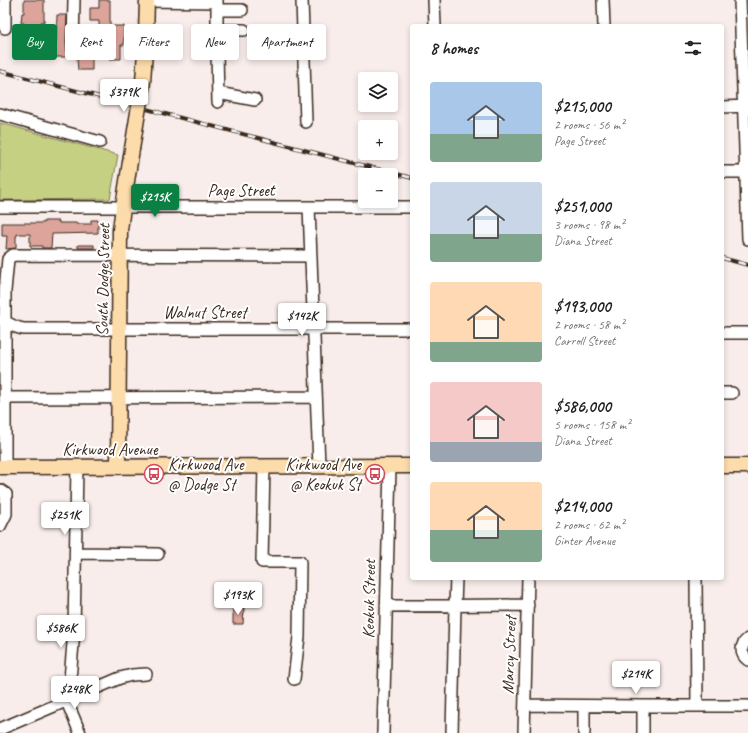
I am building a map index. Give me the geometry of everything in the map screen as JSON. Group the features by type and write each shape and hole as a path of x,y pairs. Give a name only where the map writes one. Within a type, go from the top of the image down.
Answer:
{"main road":[{"name":"South Dodge Street","path":"118,466 120,230 143,82 147,1"},
{"name":"Kirkwood Avenue","path":"3,467 410,466"},
{"path":"724,466 748,466"}],"street":[{"path":"3,26 5,0"},
{"path":"74,0 74,24"},
{"path":"302,0 306,122"},
{"path":"434,0 435,24"},
{"path":"603,0 604,24"},
{"path":"740,0 746,106 748,238"},
{"path":"147,1 217,4 242,10"},
{"path":"217,4 217,24"},
{"path":"239,30 244,30"},
{"path":"217,60 218,98 255,100"},
{"path":"724,106 746,106"},
{"path":"0,114 100,142"},
{"path":"724,172 746,172"},
{"name":"Page Street","path":"0,207 410,207"},
{"path":"309,207 319,466"},
{"path":"3,467 6,398 3,320 8,259 13,255 311,256"},
{"name":"Walnut Street","path":"3,320 12,326 24,329 410,329"},
{"path":"724,333 748,333"},
{"path":"6,398 316,397"},
{"path":"264,466 262,562 300,562 299,637 294,679"},
{"name":"Keokuk Street","path":"383,733 390,466"},
{"path":"77,467 74,631 68,704 80,733"},
{"path":"0,490 6,494 6,514 0,526"},
{"path":"76,553 158,554"},
{"path":"452,733 456,580"},
{"name":"Marcy Street","path":"524,733 528,580"},
{"path":"696,580 697,706"},
{"path":"386,606 528,605"},
{"path":"748,639 743,644 742,648 743,656 748,660"},
{"path":"0,729 120,678 146,674"},
{"path":"525,705 748,706"},
{"path":"584,706 584,733"},
{"path":"643,706 643,733"}],"green space":[{"path":"0,123 118,155 110,199 0,200"}],"building":[{"path":"24,0 44,0 44,22 41,22 41,24 21,23 22,13 24,13"},
{"path":"99,0 110,0 110,24 99,24 99,21 90,21 90,8 99,8"},
{"path":"57,15 67,15 67,24 65,24 65,57 57,57"},
{"path":"116,26 124,26 124,45 121,45 121,59 116,59"},
{"path":"77,60 92,60 92,70 78,70"},
{"path":"91,220 98,220 98,233 52,234 51,248 30,246 30,234 17,234 16,248 6,249 7,236 2,236 2,223 44,223 44,221 59,221 59,223 91,224"},
{"path":"78,245 94,245 94,248 78,248"},
{"path":"233,607 244,608 243,624 233,624"}],"railway":[{"path":"0,71 410,177"},
{"path":"724,259 748,265"}],"place":[{"name":"Kirkwood Ave @ Dodge St","path":"154,474"},
{"name":"Kirkwood Ave @ Keokuk St","path":"375,474"}]}
